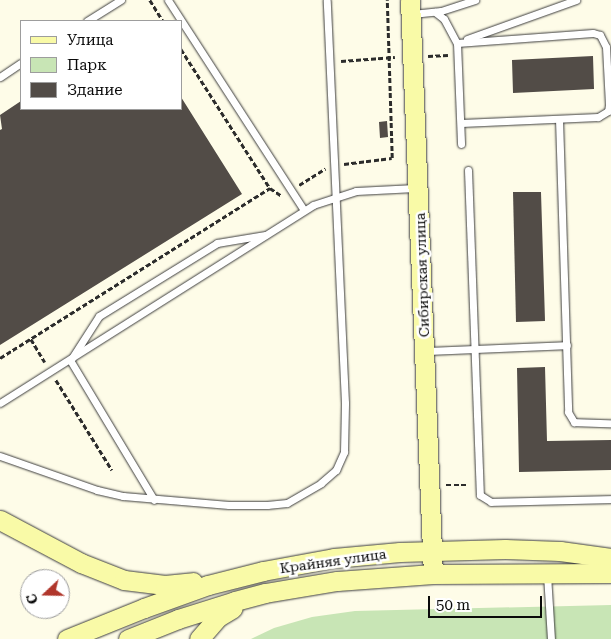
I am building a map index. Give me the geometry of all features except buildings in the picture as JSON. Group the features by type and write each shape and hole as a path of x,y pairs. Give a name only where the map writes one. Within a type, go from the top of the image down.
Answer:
{"main road":[{"name":"Сибирская улица","path":"411,7 433,574"},
{"path":"0,520 81,563 124,580 165,585 263,571"},
{"name":"Крайняя улица","path":"67,639 180,594 263,571 334,558 432,551 534,550 611,558"},
{"name":"Крайняя улица","path":"128,639 178,619 265,593 337,581 433,574 611,573"},
{"path":"199,639 218,617 265,593"}],"lane":[{"path":"90,20 121,0"},
{"path":"168,0 181,20"},
{"path":"0,456 97,490 154,500 251,506 287,503 329,478 339,464 344,452 345,404 326,0"},
{"path":"411,7 435,12 475,0"},
{"path":"457,43 576,0"},
{"path":"435,12 448,25 457,43 461,144"},
{"path":"182,22 304,210"},
{"path":"457,43 593,33 600,35 606,47 608,111 598,117 461,123"},
{"path":"0,76 20,64"},
{"path":"559,119 570,417 574,422 580,423 611,423"},
{"path":"468,170 473,349 480,495 491,502 611,499"},
{"path":"0,403 304,210 336,196 365,190 418,188"},
{"path":"70,360 99,316 217,243 267,234"},
{"path":"425,351 566,345"},
{"path":"70,360 154,500"},
{"path":"547,573 552,639"}],"path":[{"path":"150,0 163,20"},
{"path":"182,51 270,188 281,196 326,168 335,165 392,158 387,0"},
{"path":"330,61 453,55"},
{"path":"0,358 270,188"},
{"path":"30,339 112,470"}],"green space":[{"path":"611,605 611,639 251,639 274,628 312,617 355,611"}]}
